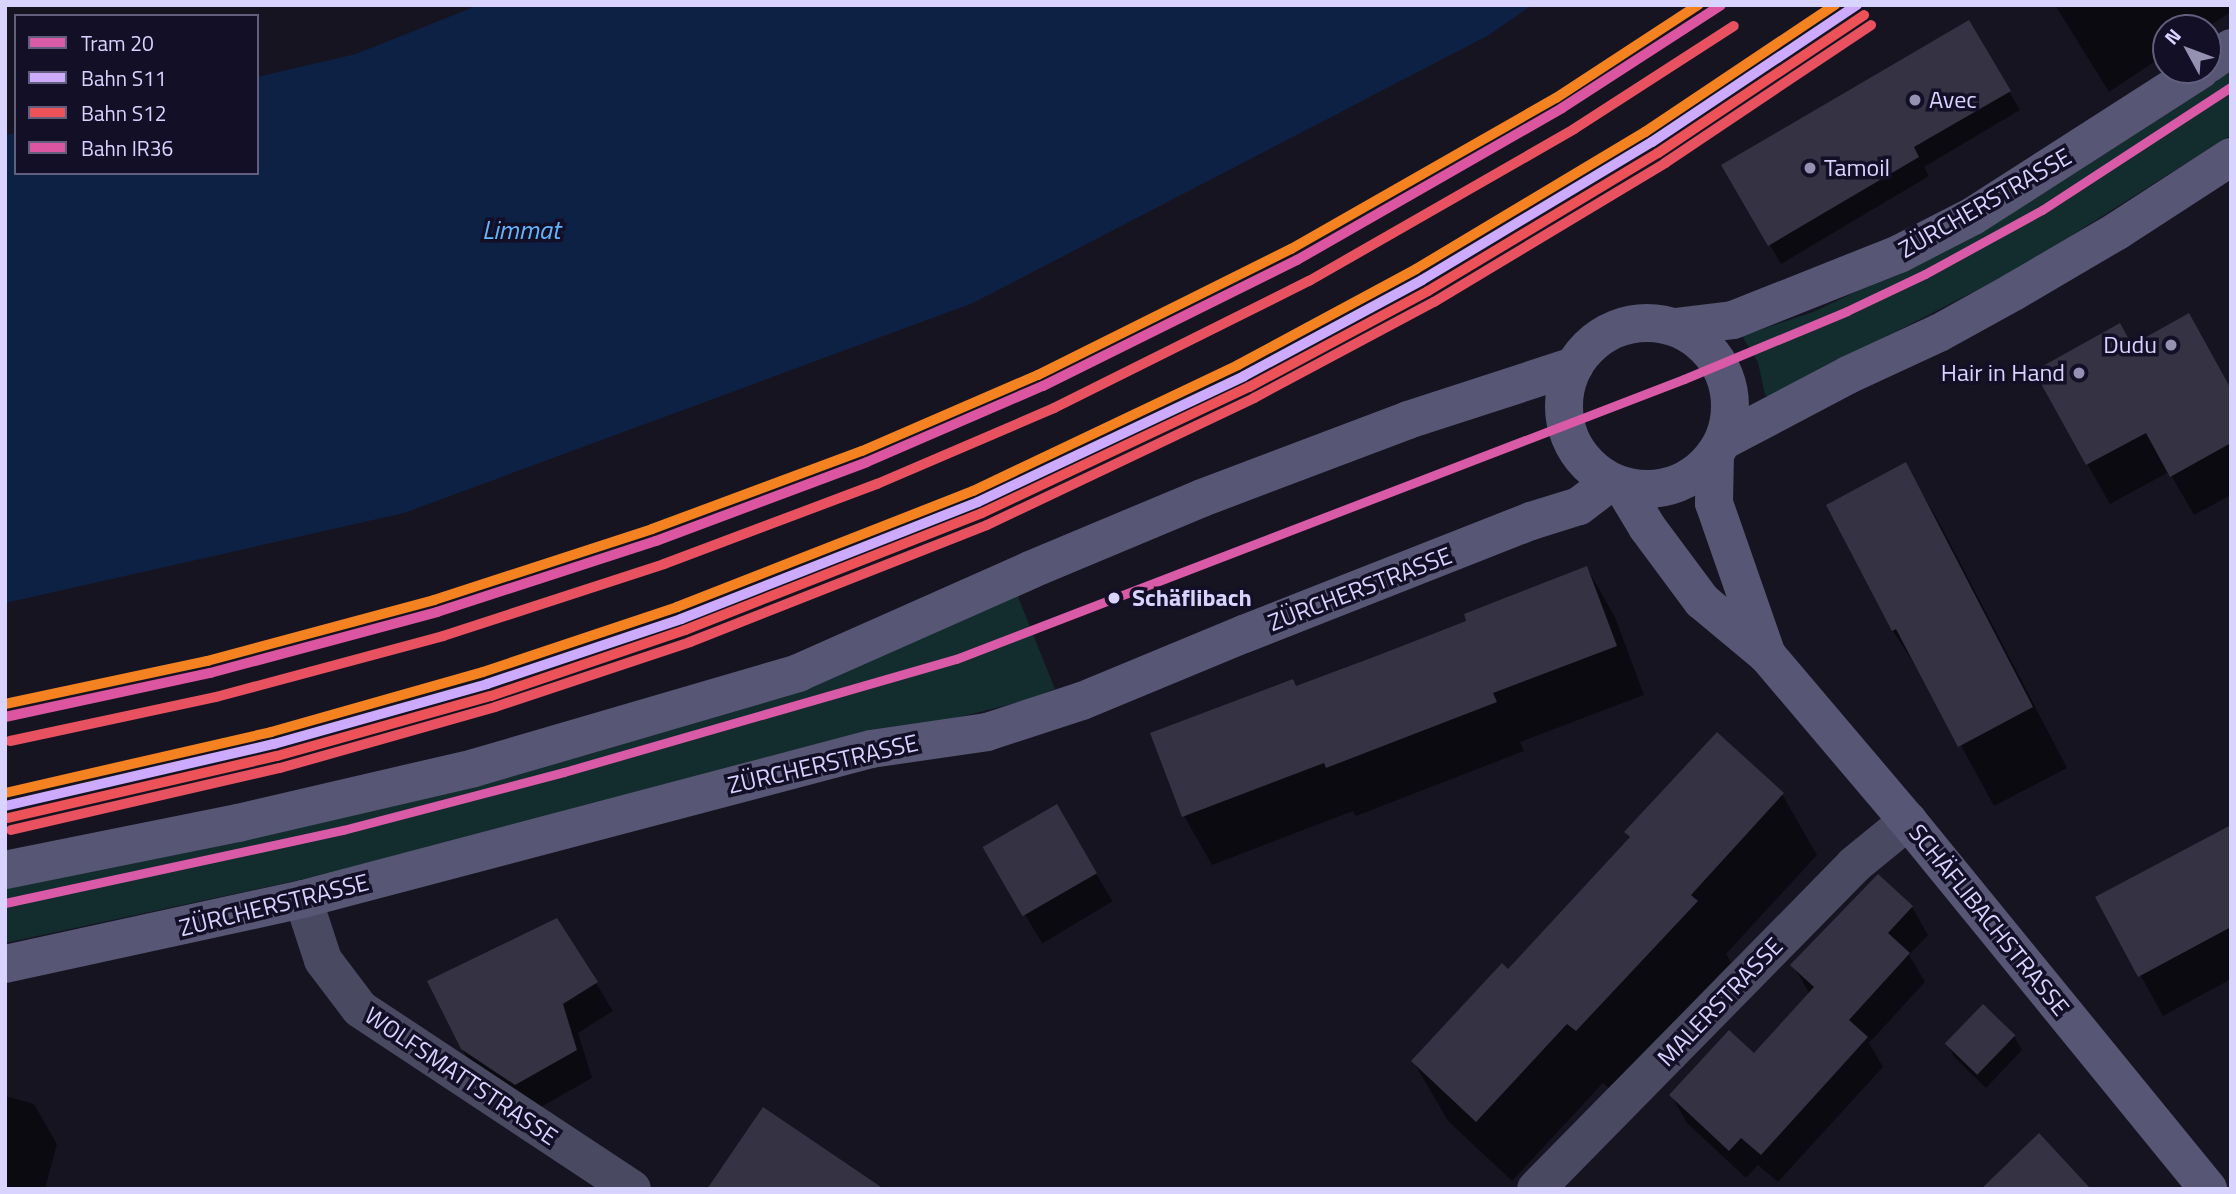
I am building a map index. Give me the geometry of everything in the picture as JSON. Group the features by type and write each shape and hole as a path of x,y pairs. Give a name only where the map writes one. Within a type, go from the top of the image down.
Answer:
{"main road":[{"name":"ZÜRCHERSTRASSE","path":"5,964 303,899 871,749 987,732 1082,701 1531,521 1580,506 1617,484 1584,462 1567,432 1564,398 1574,366 1587,347 1617,328 1640,323 1675,327 1732,320 1899,254 1973,216 2178,84"},
{"path":"1617,484 1649,490 1674,485 1697,473 1719,448 1848,375 1939,333 2013,292 2117,231 2231,157"},
{"name":"ZÜRCHERSTRASSE","path":"1675,327 1701,342 1720,366 1730,395 1730,412 1719,448"},
{"name":"ZÜRCHERSTRASSE","path":"5,870 238,823 474,768 798,673 1030,570 1215,494 1408,420 1574,366"},
{"name":"SCHÄFLIBACHSTRASSE","path":"1719,448 1714,503 1766,655"},
{"name":"SCHÄFLIBACHSTRASSE","path":"1617,484 1702,601 1766,655 1908,821 2208,1189"}],"street":[{"name":"MALERSTRASSE","path":"1536,1189 1854,865 1908,821"},
{"name":"WOLFSMATTSTRASSE","path":"303,899 323,960 360,1009 632,1189"}],"green space":[{"path":"2231,71 2231,135 2020,268 1768,397 1765,395 1758,362 1742,336 1813,312 1900,271 2040,194 2211,84 2222,84 2222,77"},
{"path":"1017,594 1055,689 1024,701 341,871 5,943 5,888 906,645"}],"water":[{"name":"Limmat","path":"479,5 1532,5 1489,35 973,303 404,513 5,603 5,135 14,133 14,175 259,175 259,77 356,54"}],"building":[{"path":"1969,20 2011,91 1914,147 1919,157 1768,246 1721,165"},
{"path":"2189,313 2231,389 2231,443 2170,477 2146,433 2086,465 2034,371 2120,323 2132,345"},
{"path":"1906,462 2033,707 1958,747 1896,629 1892,631 1826,505"},
{"path":"1587,566 1617,646 1493,693 1497,702 1326,768 1324,763 1182,817 1150,733 1293,679 1296,686 1379,655 1466,621 1464,614"},
{"path":"1717,732 1784,793 1691,895 1698,901 1576,1031 1567,1024 1476,1122 1411,1061 1502,963 1508,969 1630,837 1624,832"},
{"path":"1057,804 1097,873 1023,916 983,847"},
{"path":"2231,825 2231,927 2138,977 2095,897"},
{"path":"1878,874 1913,906 1888,933 1910,953 1849,1020 1868,1037 1761,1155 1741,1138 1729,1151 1669,1095 1729,1030 1754,1053 1814,987 1790,965"},
{"path":"557,918 598,982 563,1004 577,1050 515,1085 461,1049 427,981"},
{"path":"1983,1004 2015,1035 1977,1075 1945,1044"},
{"path":"763,1107 884,1189 707,1189"},
{"path":"2039,1133 2091,1189 1981,1189"}],"tram line":[{"name":"20","path":"5,903 343,830 564,772 956,659 1684,379 1847,311 1925,274 2042,210 2231,87"}],"rail line":[{"name":"IR36","path":"5,717 210,673 437,612 656,541 867,462 1043,386 1297,260 1562,108 1721,5"},
{"name":"S11","path":"5,806 274,744 487,684 681,619 978,502 1244,376 1422,280 1652,142 1857,5"},
{"name":"S12","path":"8,818 277,756 491,696 685,630 982,513 1249,387 1428,291 1658,153 1864,15"}],"transit line":[{"path":"5,704 207,661 434,600 652,529 862,451 1038,375 1291,249 1556,98 1698,5"},
{"path":"5,793 271,732 483,672 677,607 973,491 1238,365 1416,269 1645,132 1835,5"},
{"path":"11,830 280,768 495,707 690,642 987,525 1254,398 1434,302 1665,163 1871,25"},
{"path":"10,741 216,697 443,636 664,564 877,484 1054,408 1309,281 1574,129 1734,26"}],"place":[{"name":"Avec","path":"1915,100"},
{"name":"Tamoil","path":"1810,168"},
{"name":"Dudu","path":"2171,345"},
{"name":"Hair in Hand","path":"2079,373"},
{"name":"Schäflibach","path":"1114,598"}]}
